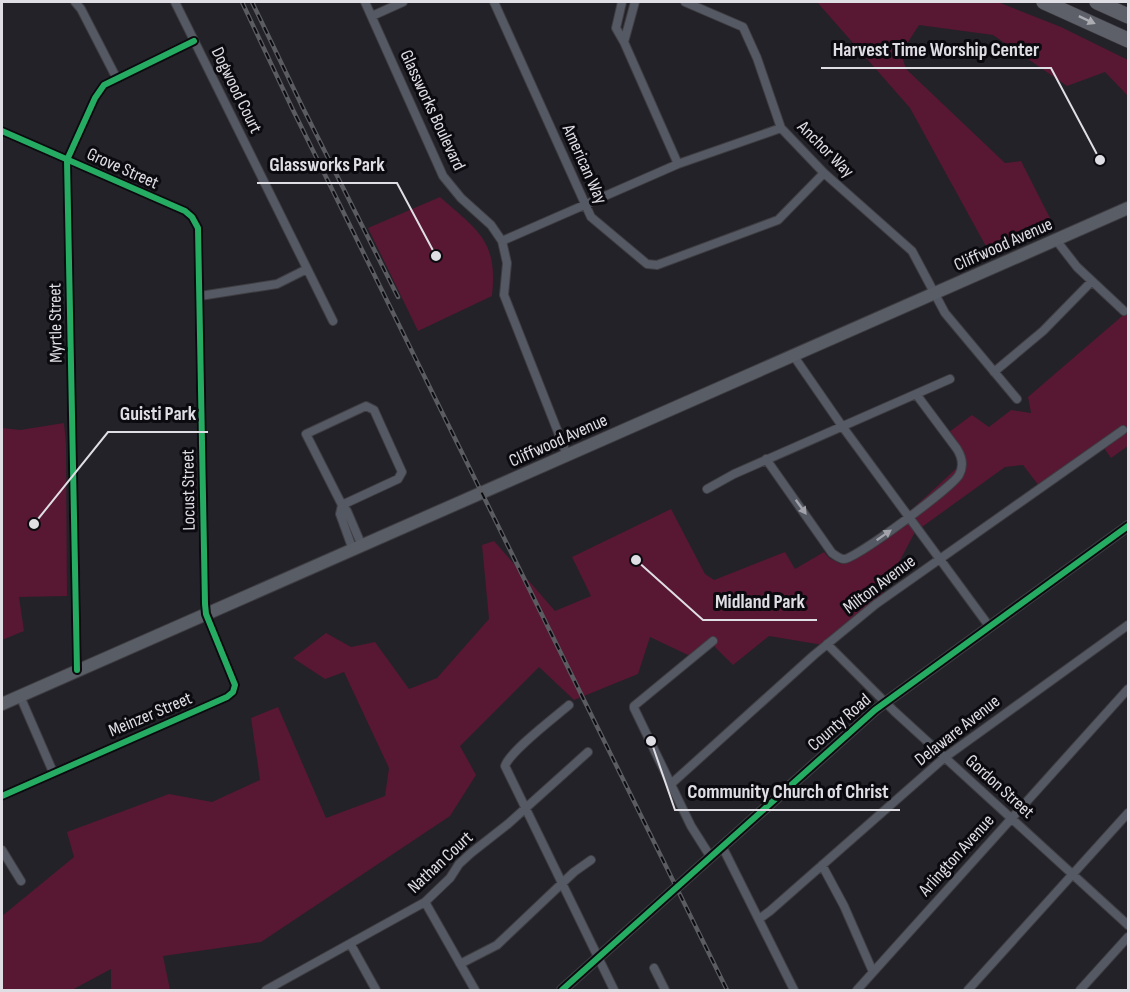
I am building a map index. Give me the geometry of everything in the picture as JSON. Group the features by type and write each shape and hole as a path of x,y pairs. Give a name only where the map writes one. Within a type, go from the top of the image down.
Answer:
{"highway":[{"path":"1044,2 1128,40"},
{"path":"1096,2 1128,16"}],"main road":[{"name":"Cliffwood Avenue","path":"2,704 1128,208"}],"street":[{"path":"75,2 81,9 117,78"},
{"name":"Dogwood Court","path":"175,2 333,321"},
{"name":"Glassworks Boulevard","path":"365,2 443,176 461,198 491,225 502,241"},
{"path":"372,16 404,2"},
{"name":"American Way","path":"494,2 591,217 647,264 657,265 778,220 824,173"},
{"path":"622,2 616,27 678,164"},
{"path":"624,42 635,2"},
{"name":"Anchor Way","path":"685,2 743,27 757,58 781,128 824,173 912,251 949,318 1017,399"},
{"name":"Myrtle Street","path":"77,670 67,160 95,98 104,85 194,41"},
{"path":"567,455 504,295 507,262 502,241 678,164 781,128"},
{"name":"Grove Street","path":"2,131 185,211 195,223"},
{"name":"Locust Street","path":"195,223 198,232 200,296 206,614"},
{"path":"1056,240 1092,281 1124,310"},
{"path":"200,296 277,284 307,269"},
{"path":"994,372 1043,331 1092,281"},
{"path":"794,356 842,426 989,626"},
{"path":"707,489 766,459 950,379"},
{"path":"766,459 832,553 844,559 859,552 909,517 958,476 962,465 961,455 916,394"},
{"path":"342,505 398,479 402,472 374,410 366,406 306,434 342,505 347,512 358,548"},
{"name":"Milton Avenue","path":"670,784 827,644 876,604 1123,430"},
{"name":"County Road","path":"562,990 885,702 1128,526"},
{"name":"Meinzer Street","path":"2,796 231,695 234,689 233,680 206,614"},
{"name":"Delaware Avenue","path":"759,919 944,758 1128,625"},
{"path":"710,856 691,826 649,743 634,706 713,641"},
{"name":"Gordon Street","path":"827,644 944,758 1128,925"},
{"name":"Arlington Avenue","path":"857,990 1128,689"},
{"path":"20,696 53,772"},
{"path":"569,705 524,743 506,763 507,772 614,990"},
{"name":"Nathan Court","path":"266,990 276,988 425,902 450,878 471,852 508,824 588,752"},
{"path":"968,990 1128,813"},
{"path":"722,846 794,990"},
{"path":"2,850 21,881"},
{"path":"460,964 496,945 561,884 591,860"},
{"path":"822,865 844,906 873,972"},
{"path":"425,902 475,990"},
{"path":"1080,990 1128,937"},
{"path":"351,945 376,990"},
{"path":"654,968 665,990"}],"shaded area":[{"path":"817,2 998,2 1061,27 1128,60 1128,96 1105,72 1067,86 993,35 919,25 901,53 906,69 1005,163 1021,161 1052,222 988,250 910,108"},
{"path":"440,197 475,228 488,249 492,262 492,296 418,331 368,228"},
{"path":"1128,311 1128,446 1111,458 1104,448 1039,486 1023,465 1005,467 915,532 879,600 823,645 769,636 733,665 709,641 690,656 650,637 638,674 574,700 539,667 460,746 476,775 450,816 261,942 163,956 170,990 111,990 111,969 72,990 2,990 2,916 74,857 67,832 169,794 212,802 260,780 251,718 278,707 326,818 385,796 389,768 344,672 325,679 293,658 326,633 351,647 375,642 409,689 437,678 489,619 482,545 494,541 555,611 591,596 572,557 671,509 705,574 714,580 785,552 795,569 824,552 829,558 841,564 840,559 889,528 961,464 945,435 972,415 989,427 1011,410 1031,413 1028,397"},
{"path":"64,423 67,596 19,597 24,631 2,640 2,428 20,430"}],"railway":[{"path":"242,2 292,108 727,990"},
{"path":"252,2 398,297"}],"cycle path":[{"path":"77,670 67,160 95,98 104,85 194,41"},
{"path":"2,131 185,211 192,217 198,228 205,604 206,614 235,685 233,692 227,697 2,796"},
{"path":"562,990 875,710 1128,526"}],"place":[{"name":"Harvest Time Worship Center","path":"1100,160"},
{"name":"Glassworks Park","path":"436,256"},
{"name":"Guisti Park","path":"34,524"},
{"name":"Midland Park","path":"636,560"},
{"name":"Community Church of Christ","path":"651,741"}]}
